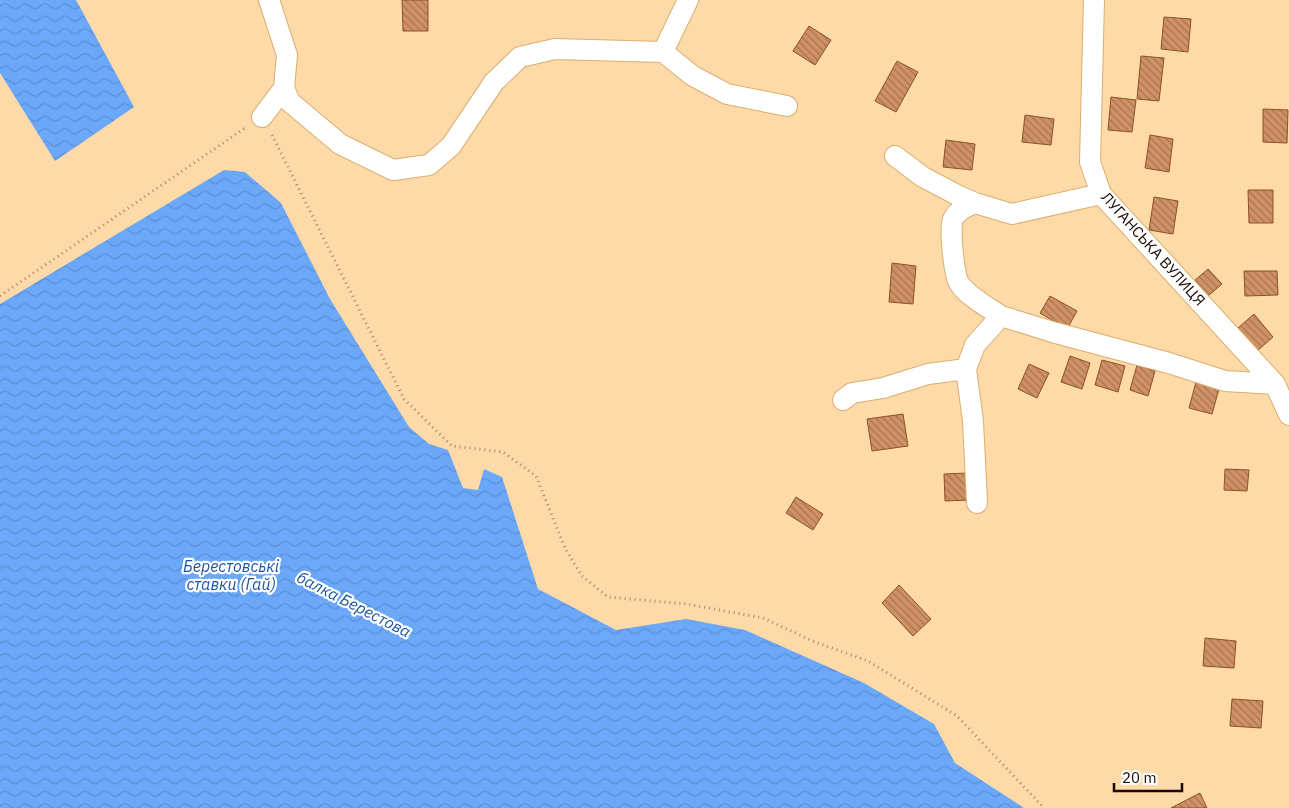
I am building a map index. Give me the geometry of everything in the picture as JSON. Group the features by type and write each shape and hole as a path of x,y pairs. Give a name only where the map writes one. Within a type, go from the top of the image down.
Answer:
{"street":[{"path":"269,0 287,55 284,88 290,102 340,144 393,170 428,165 451,146 494,82 520,57 555,49 663,52 694,76 727,94 787,106"},
{"path":"663,52 688,0"},
{"name":"ЛУГАНСЬКА ВУЛИЦЯ","path":"1094,0 1090,162 1101,194 1275,384 1289,416"},
{"path":"262,117 284,88"},
{"path":"895,156 923,177 958,196 1012,214 1101,194"},
{"path":"975,203 959,211 952,220 951,233 958,282 968,293 1001,316 1056,333 1169,363 1225,381 1275,384"},
{"path":"977,503 973,421 966,369 975,345 1001,316"},
{"path":"843,400 852,393 883,388 928,374 966,369"}],"path":[{"path":"0,296 262,117 404,399 452,446 503,452 536,476 565,548 582,576 608,597 686,604 763,618 815,642 868,660 957,716 1044,808"}],"water":[{"path":"0,0 76,0 134,107 55,161 0,73"},
{"name":"Берестовські ставки (Гай)","path":"224,170 245,172 281,203 330,299 409,427 429,444 448,450 463,488 478,490 484,469 502,477 538,589 616,630 686,619 745,630 864,683 934,724 955,763 1024,808 0,808 0,304"}],"building":[{"path":"402,0 428,0 428,31 403,31"},
{"path":"1164,17 1191,19 1188,52 1161,49"},
{"path":"809,26 831,40 815,65 793,51"},
{"path":"1141,56 1164,58 1159,101 1137,99"},
{"path":"897,61 918,72 896,112 875,101"},
{"path":"1111,97 1136,100 1132,132 1108,130"},
{"path":"1263,109 1288,110 1287,143 1263,142"},
{"path":"1025,115 1054,119 1051,145 1022,142"},
{"path":"1150,135 1173,139 1169,172 1145,168"},
{"path":"946,140 975,144 972,170 943,167"},
{"path":"1248,190 1273,190 1273,223 1249,223"},
{"path":"1154,197 1178,201 1173,234 1149,230"},
{"path":"892,263 916,266 913,304 889,302"},
{"path":"1208,269 1222,284 1208,296 1194,281"},
{"path":"1244,271 1277,271 1278,295 1245,296"},
{"path":"1050,296 1077,311 1067,329 1040,313"},
{"path":"1254,314 1273,337 1257,351 1238,328"},
{"path":"1070,356 1090,363 1082,389 1061,382"},
{"path":"1102,360 1125,366 1118,392 1095,385"},
{"path":"1029,364 1049,373 1037,398 1018,389"},
{"path":"1137,365 1155,371 1148,396 1130,390"},
{"path":"1196,382 1219,389 1212,414 1189,408"},
{"path":"903,414 908,446 872,451 867,419"},
{"path":"1225,469 1249,470 1247,491 1224,490"},
{"path":"968,473 969,500 945,501 944,474"},
{"path":"796,497 823,514 813,530 786,513"},
{"path":"899,585 931,619 913,636 882,603"},
{"path":"1205,638 1236,641 1234,668 1203,666"},
{"path":"1232,699 1263,701 1261,728 1230,726"},
{"path":"1200,793 1207,808 1171,808"}],"water label":[{"name":"балка Берестова","path":"354,604"}]}
